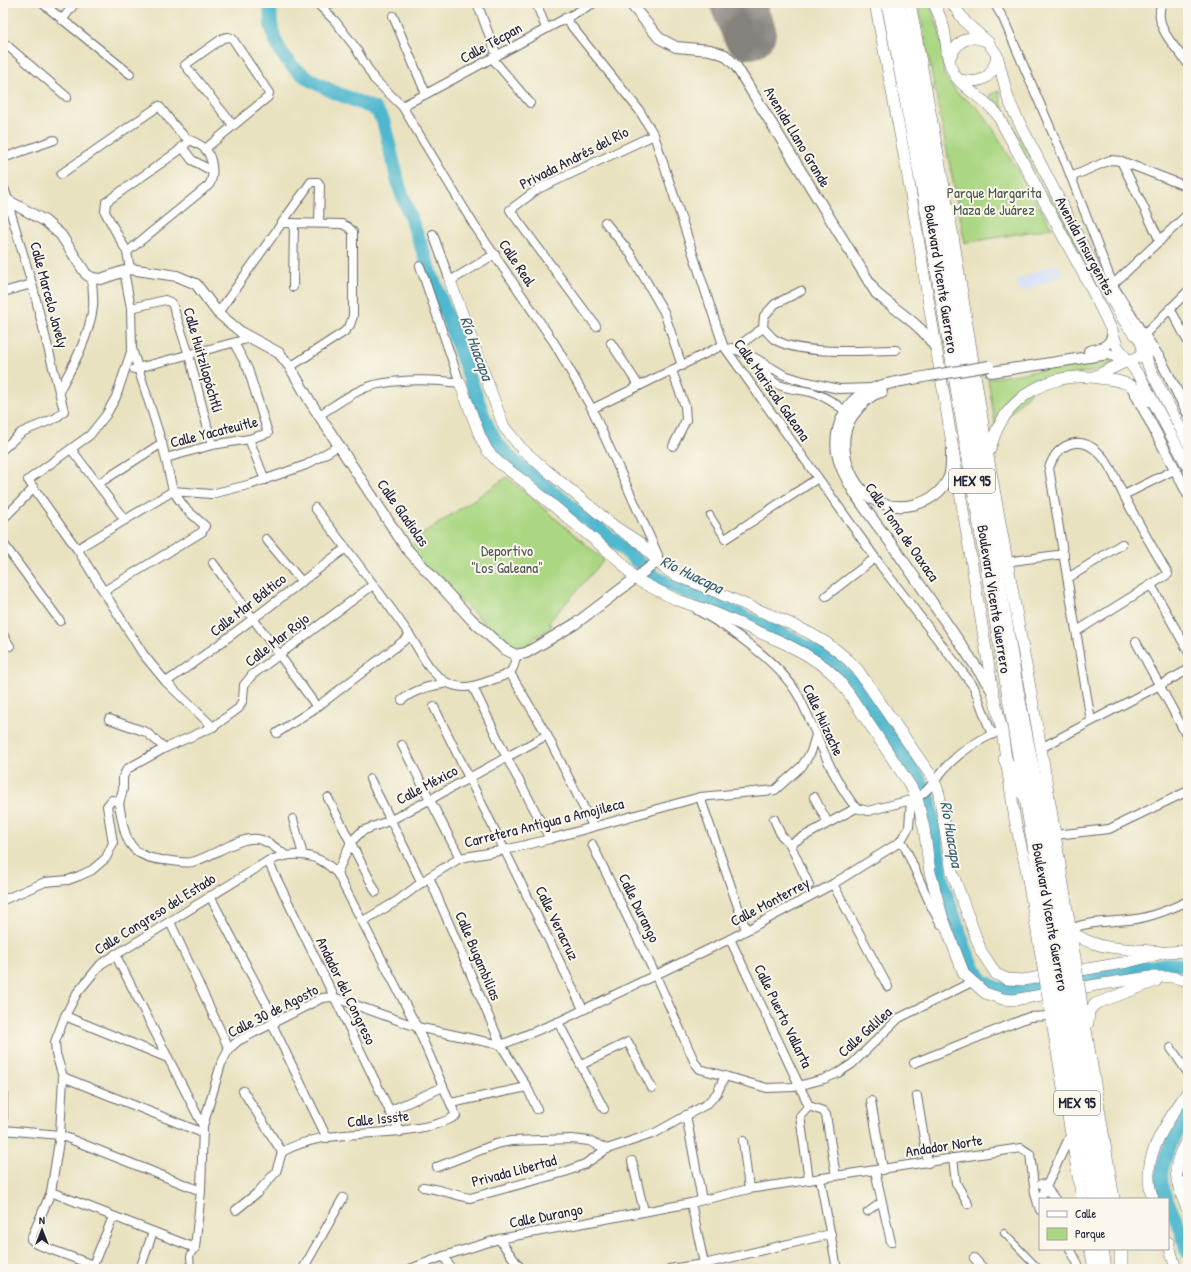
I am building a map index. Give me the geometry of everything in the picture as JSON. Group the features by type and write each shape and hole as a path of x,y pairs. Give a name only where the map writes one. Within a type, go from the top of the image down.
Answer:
{"highway":[{"name":"Boulevard Vicente Guerrero","path":"888,3 928,216 1002,661 1028,807 1059,959"},
{"name":"Boulevard Vicente Guerrero","path":"898,3 926,141 1016,685 1042,818 1059,959 1063,1010 1094,1198"},
{"path":"926,141 927,96"},
{"path":"1005,759 1028,807"},
{"name":"Boulevard Vicente Guerrero","path":"1063,1010 1103,1198"},
{"path":"1102,1250 1105,1269"},
{"path":"1111,1250 1114,1269"},
{"path":"1121,1250 1121,1269"}],"main road":[{"name":"Boulevard Vicente Guerrero","path":"875,3 906,165 935,347 945,394 952,448 993,692 997,733 1059,959 1071,1134 1082,1198"},
{"name":"Boulevard Vicente Guerrero","path":"910,3 953,236 988,456 1006,562 1041,748 1070,930 1059,959"},
{"name":"Avenida Insurgentes","path":"934,3 943,27 949,61 953,73 959,80 989,104 997,114 1091,288 1113,333 1117,346 1142,380 1188,467"},
{"path":"952,3 966,23 988,42 997,55 1008,98 1014,112 1110,288 1128,327 1142,340 1148,365 1188,443"},
{"path":"949,61 953,49 959,42 974,38 988,42"},
{"path":"959,80 972,82 988,76 995,66 997,55"},
{"path":"450,281 504,427 521,448 614,526 640,543 656,563 675,575 803,631 830,645 846,656 858,670 933,782 939,794 954,879 981,951 996,974 1007,979 1023,980 1128,962 1167,952"},
{"path":"1094,377 1127,361 1140,357 1142,340"},
{"path":"988,456 992,440 1000,424 1014,404 1031,391 1049,381 1071,377 1094,377 1120,381 1131,385 1153,402"},
{"path":"460,383 480,436 488,450 498,462 621,562 637,578 675,599 715,613 784,643 825,667 837,678 910,785 916,798 924,828 934,891 950,938 964,974 985,993 1003,999 1014,1000 1096,985 1165,977 1188,981"},
{"path":"1070,930 1086,941 1117,949 1135,948 1167,952 1188,951"},
{"path":"1089,1045 1087,1019 1089,1011 1095,1004 1165,977"},
{"name":"Boulevard Vicente Guerrero","path":"1063,1010 1089,1045 1114,1198"},
{"path":"1153,1198 1148,1183 1149,1168 1154,1147 1164,1125 1188,1091"},
{"path":"1188,1139 1181,1150 1176,1166 1177,1185 1188,1212"},
{"path":"1169,1245 1176,1269"},
{"path":"1090,1250 1094,1269"},
{"path":"1121,1250 1125,1269"}],"street":[{"path":"42,3 130,74"},
{"path":"62,20 76,3"},
{"path":"319,5 332,3"},
{"path":"477,3 495,57 530,103"},
{"path":"536,3 546,28"},
{"name":"Calle Técpan","path":"402,106 594,3"},
{"name":"Avenida Llano Grande","path":"630,3 659,38 676,47 710,50 725,55 736,66 876,293 890,306 914,321 935,347"},
{"path":"994,3 1003,18 1071,177 1110,288 1188,214"},
{"path":"1162,3 1159,16 1162,29 1187,62"},
{"name":"Calle Real","path":"319,5 335,21 354,47 374,79 402,106 474,225 555,344 592,409 658,555 656,563"},
{"path":"393,16 426,94"},
{"name":"Calle Mariscal Galeana","path":"566,18 639,110 654,135 723,344 875,558 974,687 997,733"},
{"path":"205,149 268,97 270,93 232,38 228,37 223,38 185,65 233,125"},
{"path":"3,42 67,97"},
{"path":"1187,62 1188,50"},
{"path":"61,174 159,106 183,136 205,149 210,159 212,171 212,180 209,185 127,252"},
{"name":"Privada Andrés del Río","path":"596,326 510,210 538,189 654,135"},
{"path":"3,158 54,140"},
{"path":"104,591 205,529 205,526 185,508 173,491 162,443 132,349 127,252 105,212 104,206 106,202 190,140"},
{"path":"182,147 192,160 212,171"},
{"path":"1071,177 1110,160 1121,161 1188,187"},
{"path":"1121,161 1160,241"},
{"path":"218,313 311,182 318,182 320,186 319,223"},
{"name":"Calle Marcelo Javely","path":"3,188 32,284 64,411 56,418 22,432 3,449"},
{"path":"7,200 45,221 61,235 86,274 92,278 101,279 127,270"},
{"path":"605,222 630,254 664,312 682,366"},
{"path":"283,223 342,224 353,232 353,316 350,325 344,332 290,367"},
{"path":"293,287 294,223"},
{"path":"433,234 450,281 495,254"},
{"path":"320,415 373,385 424,380 460,383 420,266"},
{"name":"Calle Gladiolas","path":"127,270 177,276 196,284 218,313 251,338 279,353 290,367 406,548 471,619 504,649 516,655"},
{"path":"59,391 76,360 87,332 93,306 92,278"},
{"path":"3,292 32,284"},
{"path":"763,328 764,316 775,304 801,291"},
{"path":"1188,291 1170,308 1142,340 1160,359 1188,413"},
{"name":"Calle Huitzilopóchtli","path":"131,308 165,300 172,302 189,355 212,445"},
{"path":"1170,308 1188,342"},
{"path":"914,321 931,315"},
{"path":"734,348 763,328"},
{"path":"763,328 774,338 788,345 830,351 896,350"},
{"name":"Calle Toma de Oaxaca","path":"723,344 750,354 784,375 803,381 839,389 875,390 1101,348 1111,342 1113,333"},
{"path":"125,370 138,368 251,338"},
{"name":"Calle Yacateuitle","path":"166,458 212,445 249,439 268,433 248,369 234,343"},
{"path":"611,343 639,386"},
{"path":"592,409 672,371 723,344"},
{"path":"132,349 116,397 106,415 90,435 28,480 78,549 143,654 166,682 213,727"},
{"path":"750,354 766,375 775,382 784,387 815,393 836,403 849,413"},
{"name":"Calle Toma de Oaxaca","path":"990,369 1109,354 1115,355 1127,361"},
{"path":"672,371 685,406 686,420 673,446"},
{"path":"1131,385 1174,470 1188,494"},
{"name":"Calle Toma de Oaxaca","path":"875,390 861,404 849,413 836,438 837,453 855,493 993,692"},
{"name":"Calle Toma de Oaxaca","path":"849,413 844,441 846,460 852,475 861,488 871,498 884,503 914,506 937,494 949,478 952,448"},
{"path":"249,439 265,480"},
{"path":"98,484 162,443"},
{"path":"1077,632 1168,574 1104,460 1093,448 1080,443 1070,444 1058,450 1052,458 1049,468 1091,721"},
{"path":"78,549 173,491 210,494 265,480 306,465 340,445"},
{"path":"71,449 125,520"},
{"path":"1124,495 1174,470"},
{"path":"710,515 724,539 818,478"},
{"path":"3,519 34,488"},
{"path":"315,508 410,636 435,675 447,682 464,687 473,687 510,674 515,666 516,655 526,653 575,624 656,563"},
{"path":"266,539 302,582"},
{"path":"3,543 60,622"},
{"path":"1068,578 1122,544"},
{"name":"Calle Mar Báltico","path":"166,682 215,649 254,617 346,548"},
{"path":"1006,562 1064,554"},
{"path":"826,596 875,558"},
{"path":"213,563 254,617 317,707"},
{"name":"Calle Mar Rojo","path":"119,804 123,789 123,777 127,769 165,748 213,727 238,708 243,699 244,685 252,675 373,585"},
{"path":"1151,585 1188,651"},
{"name":"Calle Huizache","path":"675,599 698,611 723,627 766,658 783,673 797,694 816,735 826,762 847,797 856,808"},
{"path":"3,635 10,646"},
{"path":"277,733 317,707 410,636"},
{"path":"1136,642 1161,684 1188,738"},
{"path":"1041,748 1188,670"},
{"path":"510,674 547,735 593,826"},
{"path":"402,700 410,694 447,682"},
{"path":"473,687 507,758 550,839"},
{"name":"Calle Veracruz","path":"434,707 583,1009"},
{"path":"109,719 146,732 165,748"},
{"path":"790,844 856,808 868,811 916,798 933,782 950,762 970,747 997,733"},
{"name":"Calle México","path":"337,873 351,842 362,831 391,820 432,799 547,735"},
{"name":"Carretera Antigua a Amojileca","path":"363,921 397,901 460,858 505,850 550,839 700,797 775,790 789,780 802,766 811,752 816,735"},
{"path":"402,745 432,799 460,858"},
{"name":"Calle Bugambilias","path":"370,779 391,820 426,880 501,1045"},
{"path":"1055,835 1109,829 1188,791"},
{"path":"700,797 746,930"},
{"path":"814,797 828,823"},
{"path":"328,798 376,892"},
{"path":"916,798 909,827 900,842 904,845 932,908 950,938"},
{"path":"3,900 45,882 68,880 79,876 92,870 106,858 113,843 107,806 112,800 119,804 126,837 132,849 152,859 191,862 246,840 258,839 268,843 285,855"},
{"path":"293,819 304,855"},
{"path":"774,819 781,835 790,844 809,885"},
{"name":"Calle Monterrey","path":"501,1045 558,1022 730,939 833,884 900,842"},
{"name":"Calle Durango","path":"592,844 655,974 697,1067 725,1076"},
{"name":"Calle Congreso del Estado","path":"113,1217 93,1265 36,1244 31,1239 32,1232 51,1192 60,1134 63,1077 56,1054 55,1042 65,1016 77,993 101,964 115,954 170,922 268,861 285,855 304,855 328,864 337,873"},
{"name":"Andador del Congreso","path":"268,861 333,998 400,1132"},
{"name":"Calle Issste","path":"282,1152 297,1143 327,1138 400,1132 438,1124 450,1120 456,1116 417,1027 337,873"},
{"path":"833,884 888,987"},
{"path":"210,896 274,1023 327,1138"},
{"path":"1070,930 1082,924 1135,919 1164,913 1188,901"},
{"path":"170,922 229,1049"},
{"name":"Calle Puerto Vallarta","path":"730,939 801,1085 809,1106"},
{"path":"115,954 203,1129"},
{"name":"Calle Galilea","path":"725,1076 767,1088 794,1087 838,1073 852,1064 899,1018 972,982"},
{"name":"Calle 30 de Agosto","path":"191,1269 190,1256 195,1248 201,1191 203,1129 221,1064 229,1049 238,1040 322,998 333,998 417,1027 501,1045"},
{"path":"914,1063 1029,1017 1063,1010"},
{"path":"65,1016 168,1058"},
{"path":"558,1022 604,1109"},
{"path":"581,1065 628,1042 652,1088"},
{"path":"501,1045 527,1087 537,1109"},
{"path":"1171,1048 1188,1073"},
{"name":"Privada Libertad","path":"423,1187 443,1190 456,1196 470,1198 565,1172 585,1164 607,1149 655,1133 707,1104 718,1093 725,1076"},
{"path":"63,1077 203,1129"},
{"path":"3,1079 3,1118"},
{"path":"389,1110 444,1086"},
{"path":"451,1103 527,1087"},
{"path":"236,1210 257,1193 276,1172 282,1152 243,1091"},
{"path":"917,1096 928,1162"},
{"path":"871,1101 882,1201 892,1242"},
{"path":"809,1180 800,1116 809,1106 823,1111 826,1115 836,1176"},
{"path":"686,1116 702,1200"},
{"path":"3,1130 60,1134 201,1191"},
{"path":"1042,1198 1045,1186 1071,1134"},
{"path":"437,1167 496,1144 511,1141 572,1139 589,1141 607,1149"},
{"path":"742,1141 749,1189"},
{"name":"Andador Norte","path":"749,1189 879,1171 1021,1148 1030,1154 1033,1181 1039,1207"},
{"path":"953,1158 956,1183 968,1204"},
{"path":"632,1161 644,1211"},
{"path":"820,1178 837,1269"},
{"path":"1177,1185 1188,1179"},
{"path":"1033,1181 1045,1186 1054,1198"},
{"name":"Calle Durango","path":"410,1269 444,1256 499,1239 690,1203 749,1189"},
{"path":"51,1192 195,1248"},
{"path":"303,1269 343,1198"},
{"path":"867,1212 882,1201"},
{"path":"690,1203 705,1266"},
{"path":"140,1269 153,1232"},
{"path":"1004,1233 1039,1269"},
{"path":"668,1269 705,1266 831,1234"},
{"path":"499,1239 521,1269"},
{"path":"1071,1250 1078,1264 1078,1269"},
{"path":"444,1256 451,1269"},
{"path":"974,1258 984,1269"}],"shaded area":[{"path":"1056,263 1064,274 1021,293 1016,280"}],"green space":[{"name":"Parque Margarita Maza de Juárez","path":"918,3 929,3 938,26 942,44 944,76 959,95 977,107 992,127 1052,228 965,243"},
{"path":"999,91 1001,103 1122,326 1118,328 997,104 989,95"},
{"path":"1107,359 1114,363 1092,372 1068,375 1034,388 996,429 988,379"},
{"name":"Deportivo \"Los Galeana\"","path":"507,477 604,560 549,622 552,626 538,637 536,636 520,655 408,553 417,538"}],"waterway":[{"name":"Río Huacapa","path":"270,3 271,25 275,40 282,54 293,67 310,80 375,109 383,120 399,186 487,425 496,442 515,462 613,540 656,578 784,635 825,657 854,682 919,779 929,798 944,888 967,953 982,980 994,987 1009,991 1167,964 1188,965"},
{"name":"Río Huacapa","path":"1166,1198 1162,1188 1161,1177 1163,1166 1166,1155 1176,1133 1188,1114"},
{"name":"Río Huacapa","path":"1169,1205 1181,1230 1188,1253"}],"runway":[{"path":"737,3 749,32"}]}
